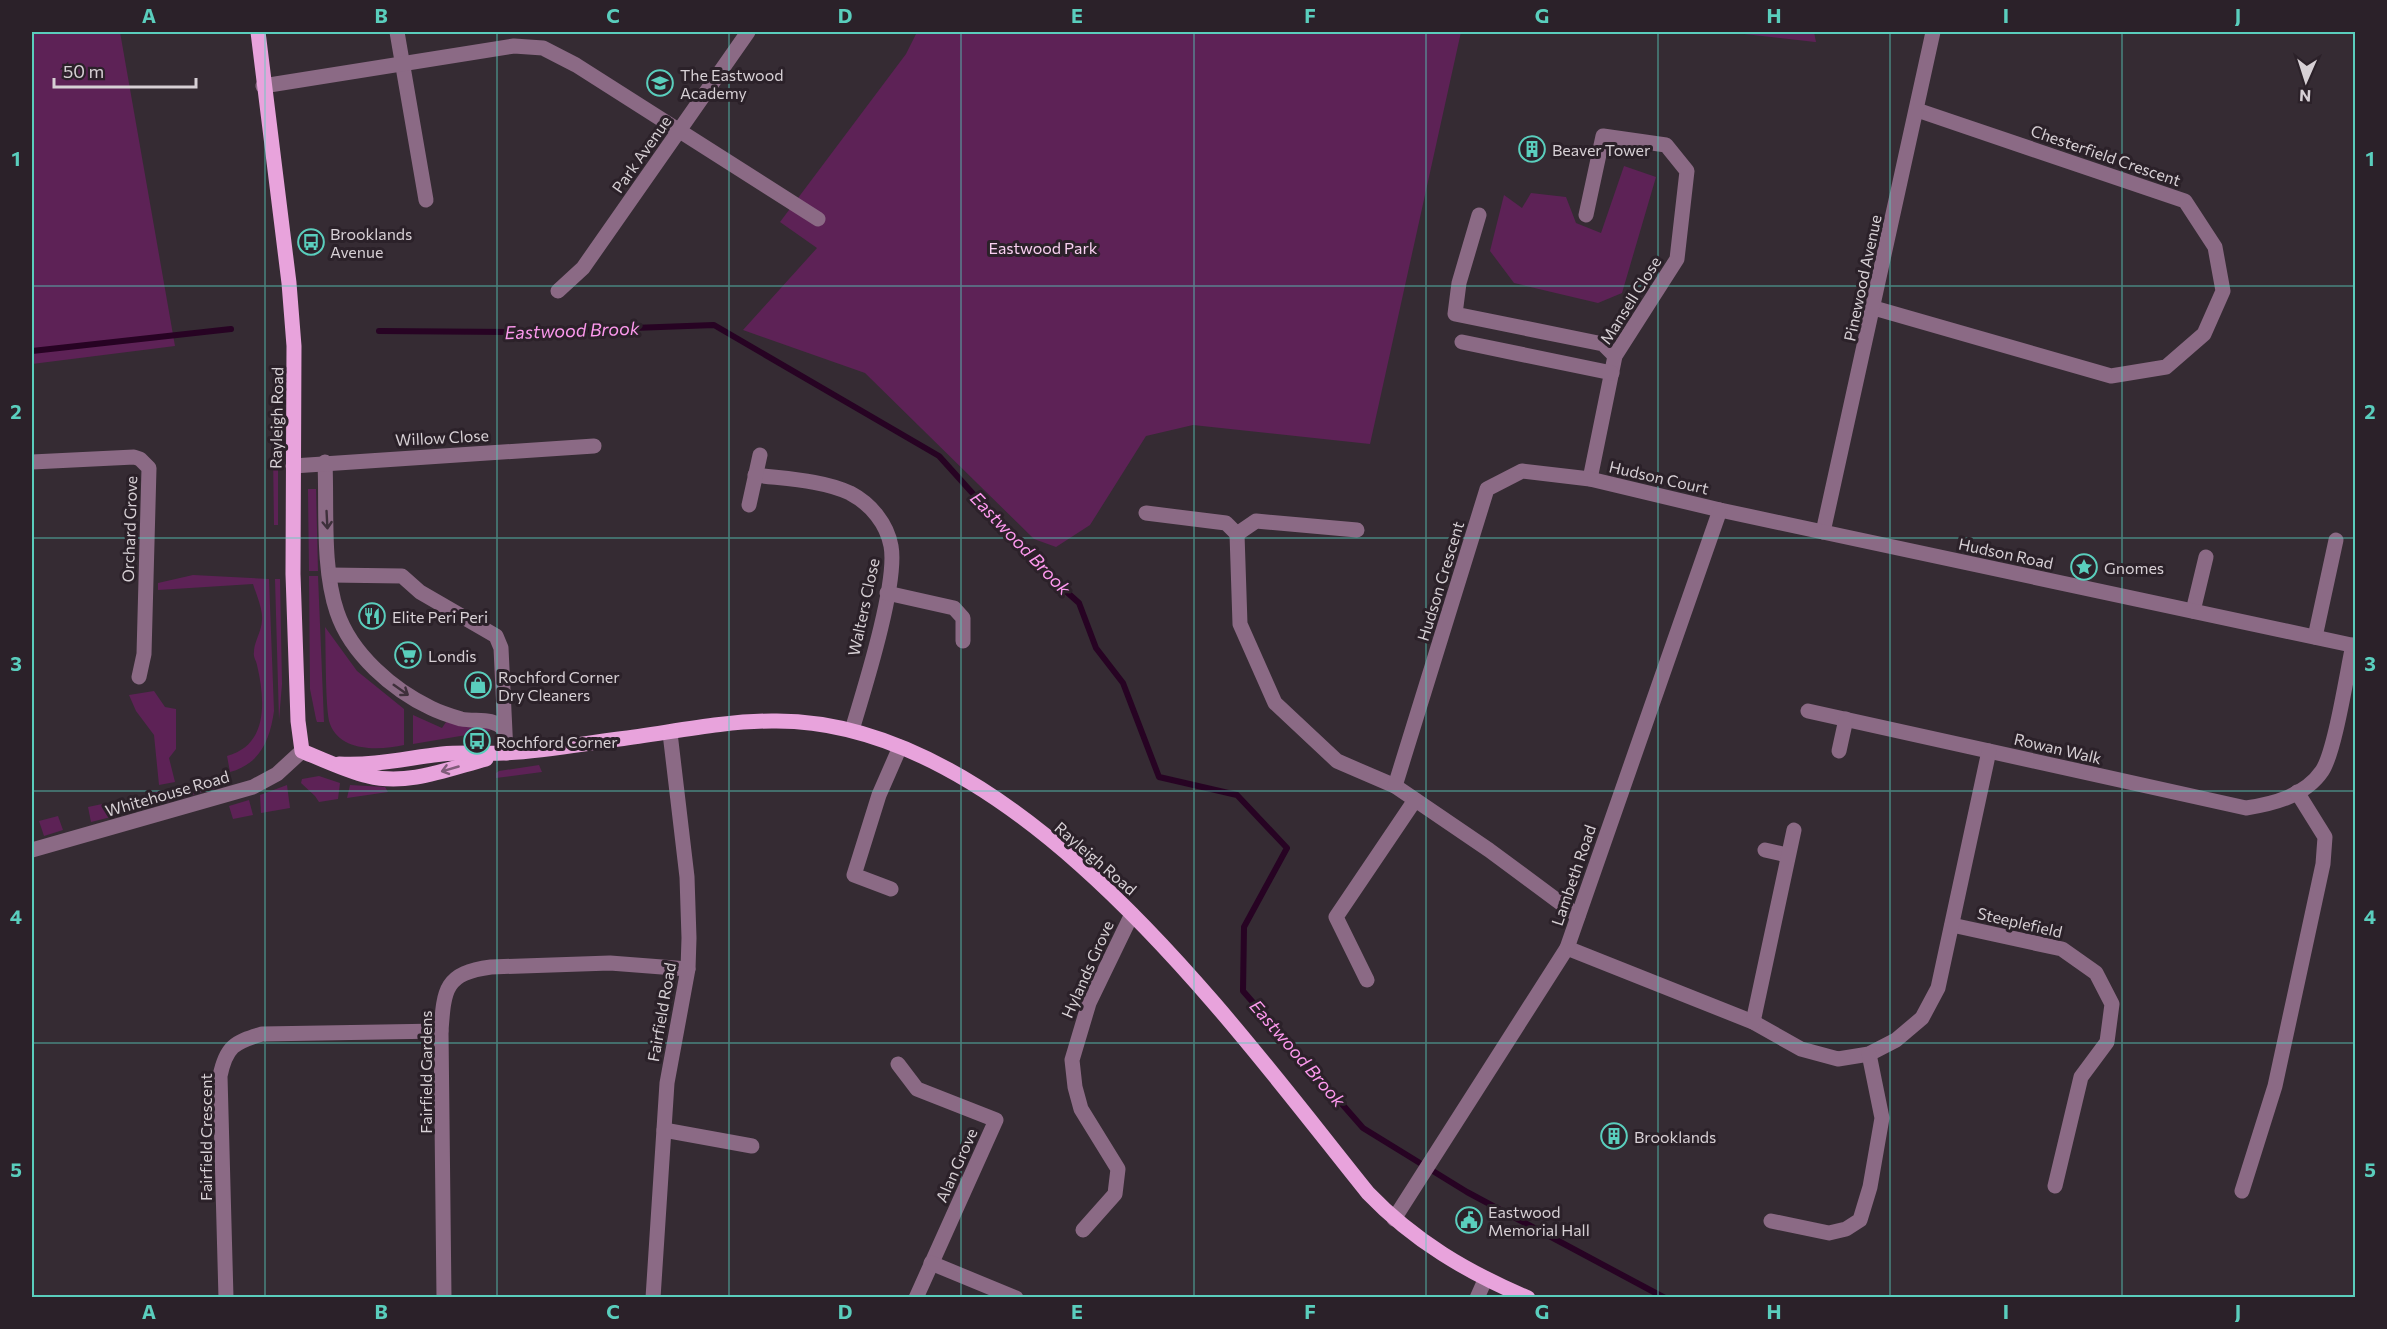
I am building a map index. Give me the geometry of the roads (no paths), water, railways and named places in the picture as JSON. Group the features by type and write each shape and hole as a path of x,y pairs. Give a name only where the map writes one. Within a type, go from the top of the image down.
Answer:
{"main road":[{"name":"Rayleigh Road","path":"252,32 263,86"},
{"name":"Rayleigh Road","path":"258,32 292,316 295,365 293,466 298,721 302,752 339,764 369,765 441,754 506,753 770,720 804,722 852,730 900,747 998,799 1026,820 1132,914 1204,990 1368,1193 1394,1219 1430,1247 1485,1280 1528,1298"}],"street":[{"path":"397,32 426,200"},
{"name":"Park Avenue","path":"558,291 583,268 748,32"},
{"name":"Pinewood Avenue","path":"1823,532 1933,32"},
{"path":"263,86 514,46 536,46 561,56 818,219"},
{"name":"Chesterfield Crescent","path":"1874,308 2111,376 2166,367 2204,334 2223,291 2215,247 2185,201 1917,110"},
{"name":"Mansell Close","path":"1586,215 1603,136 1666,144 1687,171 1677,259 1616,356 1590,479"},
{"path":"1479,215 1459,283 1455,314 1603,344 1616,356"},
{"path":"1462,342 1612,373"},
{"name":"Willow Close","path":"293,466 325,462 594,446"},
{"path":"749,505 760,455"},
{"name":"Orchard Grove","path":"32,462 134,457 140,459 148,468 144,654 139,677"},
{"path":"325,462 330,575 336,607 345,630 386,679 430,708 462,719 492,721 504,729"},
{"name":"Hudson Crescent","path":"1395,786 1487,489 1522,471 1590,479"},
{"name":"Walters Close","path":"756,475 823,484 841,489 863,502 882,522 889,536 892,558 887,592 852,730"},
{"name":"Hudson Court","path":"1590,479 1720,510"},
{"name":"Hudson Road","path":"1720,510 2354,646"},
{"name":"Lambeth Road","path":"1394,1219 1567,948 1720,510"},
{"path":"1146,513 1226,523 1232,526 1238,534 1240,624 1275,703 1336,761 1395,786 1578,916"},
{"path":"1238,534 1256,521 1357,530"},
{"path":"2314,637 2336,540"},
{"path":"2193,611 2205,557"},
{"path":"330,575 402,576 420,592 496,636 501,648 506,753"},
{"path":"887,592 954,608 963,618 963,640"},
{"name":"Rowan Walk","path":"1808,711 2246,808 2278,803 2297,792 2322,771 2331,748 2354,646"},
{"path":"1839,751 1846,719"},
{"name":"Fairfield Road","path":"652,1298 663,1130 673,1044 688,969 689,908 670,733"},
{"path":"891,889 854,875 879,795 900,747"},
{"name":"Steeplefield","path":"1567,948 1753,1022 1801,1049 1838,1059 1869,1054 1896,1041 1922,1018 1938,988 1989,751"},
{"name":"Whitehouse Road","path":"32,850 253,786 278,774 302,752"},
{"path":"2242,1191 2276,1086 2323,864 2325,837 2297,792"},
{"path":"1367,980 1336,917 1415,800"},
{"path":"1753,1022 1794,830"},
{"path":"1765,850 1787,855"},
{"name":"Hylands Grove","path":"1083,1230 1115,1194 1119,1168 1081,1109 1075,1087 1072,1060 1089,1003 1132,914"},
{"name":"Steeplefield","path":"1952,925 2062,949 2096,973 2112,1004 2107,1042 2081,1077 2055,1186"},
{"name":"Fairfield Gardens","path":"444,1298 441,1031 443,1000 448,986 459,975 472,969 610,963 688,969"},
{"name":"Fairfield Crescent","path":"226,1298 220,1076 230,1048 244,1039 262,1034 441,1031"},
{"path":"1771,1221 1829,1233 1846,1229 1860,1220 1870,1186 1882,1118 1869,1054"},
{"name":"Alan Grove","path":"898,1064 917,1089 996,1120 916,1298"},
{"path":"663,1130 752,1146"},
{"path":"931,1263 1016,1298"},
{"path":"1477,1298 1485,1280"}],"waterway":[{"name":"Eastwood Brook","path":"379,331 526,332 714,325 939,456 1039,567 1079,603 1096,648 1123,683 1159,777 1237,795 1287,848 1244,927 1243,991 1363,1128 1467,1192 1665,1298"},
{"name":"Eastwood Brook","path":"32,351 231,329"}],"place":[{"name":"The Eastwood Academy","path":"660,83"},
{"name":"Beaver Tower","path":"1532,149"},
{"name":"Brooklands Avenue","path":"311,242"},
{"name":"Gnomes","path":"2084,567"},
{"name":"Elite Peri Peri","path":"372,616"},
{"name":"Londis","path":"408,655"},
{"name":"Rochford Corner Dry Cleaners","path":"478,685"},
{"name":"Rochford Corner","path":"477,741"},
{"name":"Brooklands","path":"1614,1136"},
{"name":"Eastwood Memorial Hall","path":"1469,1220"}],"park label":[{"name":"Eastwood Park","path":"1043,247"}]}
